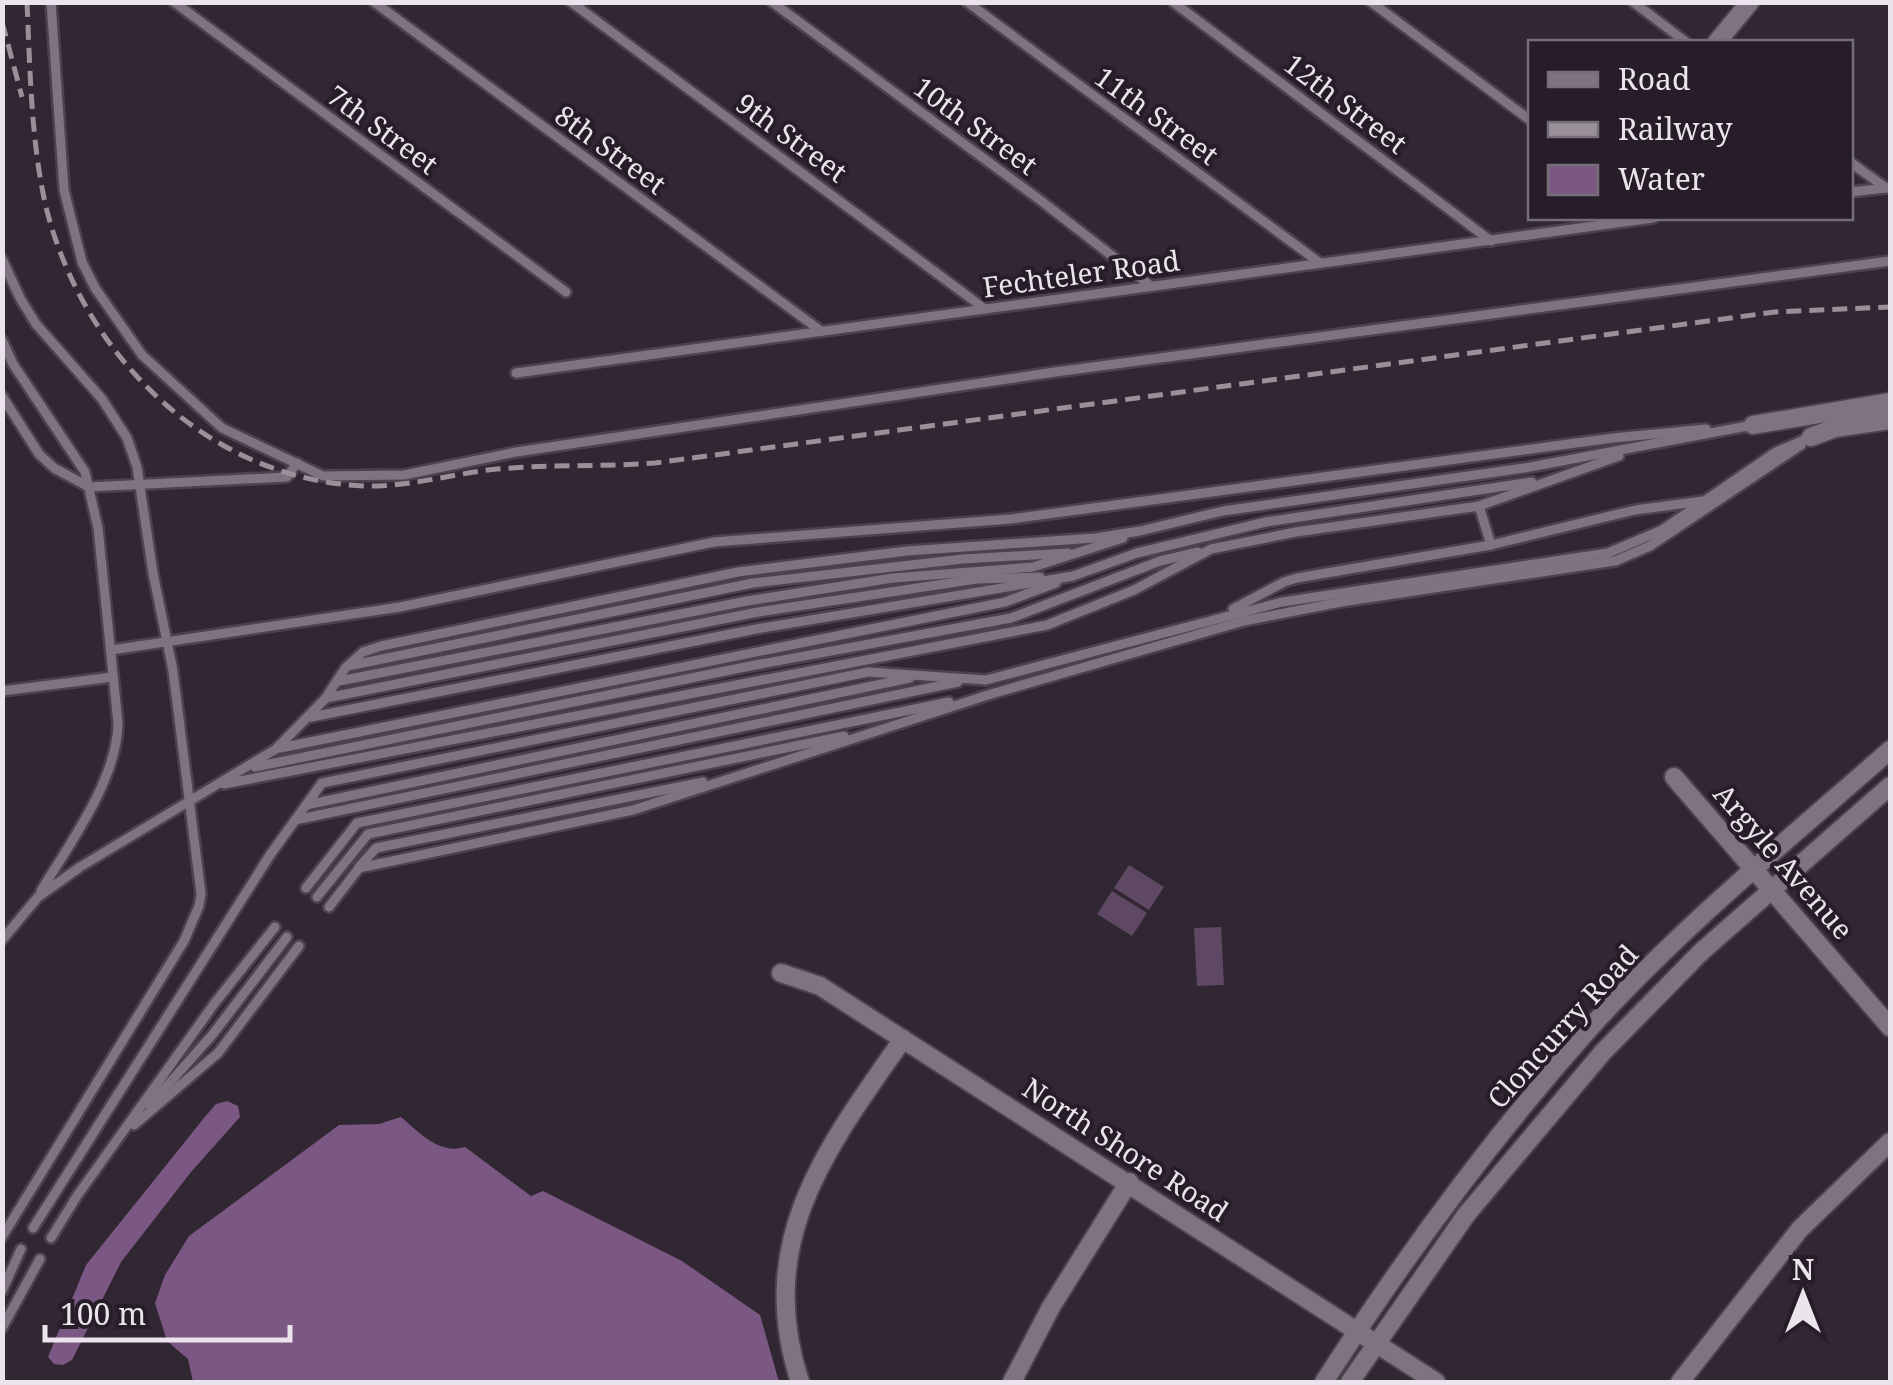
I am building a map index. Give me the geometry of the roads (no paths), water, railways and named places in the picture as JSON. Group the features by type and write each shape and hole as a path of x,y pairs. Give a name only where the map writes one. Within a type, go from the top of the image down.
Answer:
{"street":[{"path":"1719,40 1750,2"},
{"path":"1754,424 1890,402"},
{"path":"1811,436 1835,428 1890,420"},
{"name":"Cloncurry Road","path":"1324,1382 1463,1184 1590,1028 1755,869 1890,750"},
{"name":"Argyle Avenue","path":"1674,777 1890,1027"},
{"name":"Cloncurry Road","path":"1350,1382 1466,1215 1603,1052 1649,1002 1771,888 1890,786"},
{"name":"North Shore Road","path":"781,973 820,986 1436,1382"},
{"path":"800,1382 787,1327 787,1276 794,1226 832,1140 903,1039"},
{"path":"1680,1382 1800,1230 1890,1142"},
{"path":"1012,1382 1051,1307 1128,1182"}],"lane":[{"path":"51,2 64,190 82,262 95,288 142,355 222,428 323,476 404,476 516,452 1055,372 1890,261"},
{"name":"7th Street","path":"174,2 566,292"},
{"name":"8th Street","path":"374,2 821,331"},
{"name":"9th Street","path":"570,2 986,309"},
{"name":"10th Street","path":"772,2 1151,286"},
{"name":"11th Street","path":"966,2 1320,263"},
{"name":"12th Street","path":"1173,2 1491,241"},
{"path":"1371,2 1528,119"},
{"path":"1634,2 1683,40"},
{"path":"1853,164 1888,188"},
{"path":"1853,192 1888,188"},
{"name":"Fechteler Road","path":"516,374 1639,220"},
{"path":"2,259 36,324 102,399 126,438 141,486 153,573 168,642 201,879 200,906 193,922 2,1237"},
{"path":"2,340 13,364 85,472 90,487 98,528 118,724 114,758 38,897 2,940"},
{"path":"2,396 39,454 54,468 90,487 287,477 297,463"},
{"path":"110,650 400,607 726,540 1011,519 1613,438 1754,424"},
{"path":"338,682 747,601 893,578 1033,566 1223,510 1524,468 1754,424"},
{"path":"33,1228 322,783 868,672 986,680 1222,616 1316,596 1608,553 1646,538 1776,452 1811,436"},
{"path":"359,868 633,810 991,694 1272,614 1616,561 1650,546 1711,507 1811,436"},
{"path":"247,768 750,666 1010,618 1160,561 1296,532 1479,506 1647,446"},
{"path":"276,749 1005,602 1137,553 1266,522 1554,478"},
{"path":"1222,616 1298,578 1491,545 1635,510 1705,500"},
{"path":"1479,506 1491,545"},
{"path":"38,897 134,832 276,749 308,718 346,666 363,652 381,646 738,572 907,551 1140,532"},
{"path":"216,786 1047,625 1134,590 1211,549"},
{"path":"346,666 752,584 962,559 1086,552"},
{"path":"324,699 758,612 976,579 1072,576"},
{"path":"308,718 756,629 1072,576"},
{"path":"306,805 921,676"},
{"path":"2,691 113,677"},
{"path":"295,820 972,679"},
{"path":"306,888 357,824 991,694"},
{"path":"317,898 368,834 890,726"},
{"path":"329,907 376,848 745,774"},
{"path":"52,1238 77,1196 214,1004 275,927"},
{"path":"121,1136 213,1034 287,936"},
{"path":"121,1136 218,1053 299,946"},
{"path":"2,1291 21,1249"},
{"path":"2,1328 40,1259"}],"water":[{"path":"227,1101 238,1106 240,1117 121,1262 72,1360 54,1364 48,1357 86,1265 216,1104"},
{"path":"401,1117 438,1145 465,1147 531,1196 543,1191 682,1261 760,1315 779,1382 193,1382 188,1359 167,1341 155,1303 165,1275 189,1236 339,1125 379,1124"}],"railway":[{"path":"27,2 32,105 46,207 64,262 90,313 122,359 161,401 206,435 255,461 309,479 382,486 509,468 655,463 1775,312 1890,307"},
{"path":"2,22 22,97"}]}
